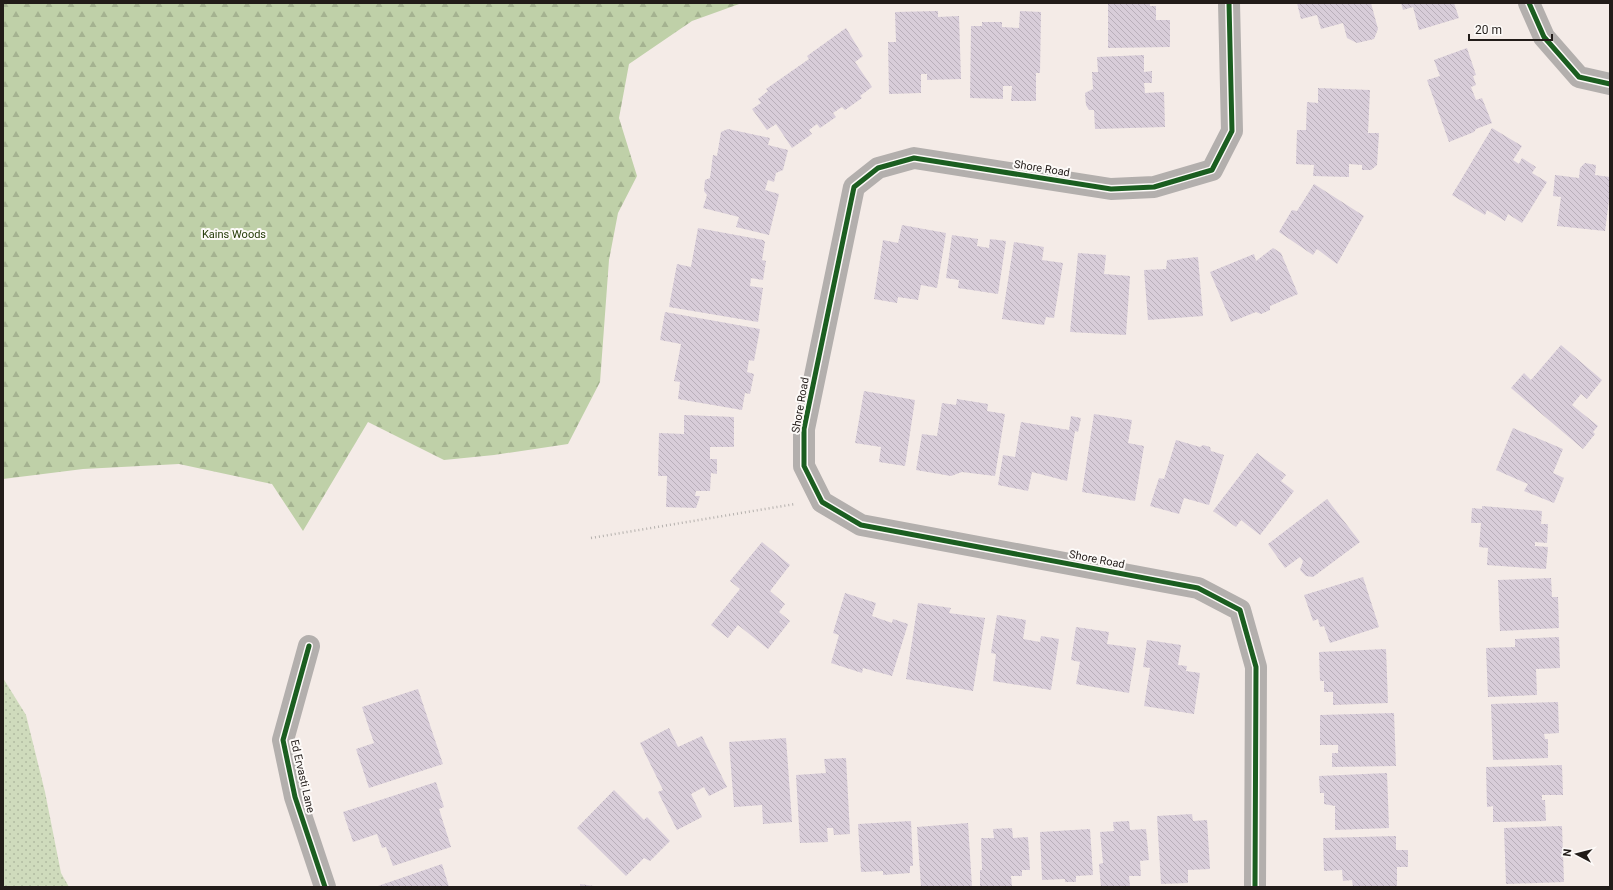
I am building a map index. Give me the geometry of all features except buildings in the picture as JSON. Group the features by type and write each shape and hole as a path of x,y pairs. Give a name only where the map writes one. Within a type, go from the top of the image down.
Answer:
{"street":[{"name":"Shore Road","path":"1229,3 1232,131 1212,170 1154,187 1111,189 914,158 878,168 854,187 804,429 804,466 822,502 861,525 1198,588 1240,610 1256,667 1255,887"},
{"path":"1529,3 1544,37 1580,77 1610,84"},
{"name":"Ed Ervasti Lane","path":"309,646 283,740 296,797 325,887"}],"path":[{"path":"592,538 798,503"}],"green space":[{"name":"Kains Woods","path":"3,3 742,3 692,21 629,64 619,118 637,176 618,213 609,260 600,382 568,444 494,455 444,460 368,422 303,531 272,484 179,464 83,469 3,479"},
{"path":"3,678 26,715 45,792 61,873 69,887 3,887"}],"cycle path":[{"path":"1229,3 1232,131 1212,170 1154,187 1111,189 914,158 878,168 854,187 804,429 804,466 822,502 861,525 1198,588 1240,610 1256,667 1255,887"},
{"path":"1529,3 1544,37 1579,77 1610,84"},
{"path":"309,646 283,740 295,797 325,887"}]}
